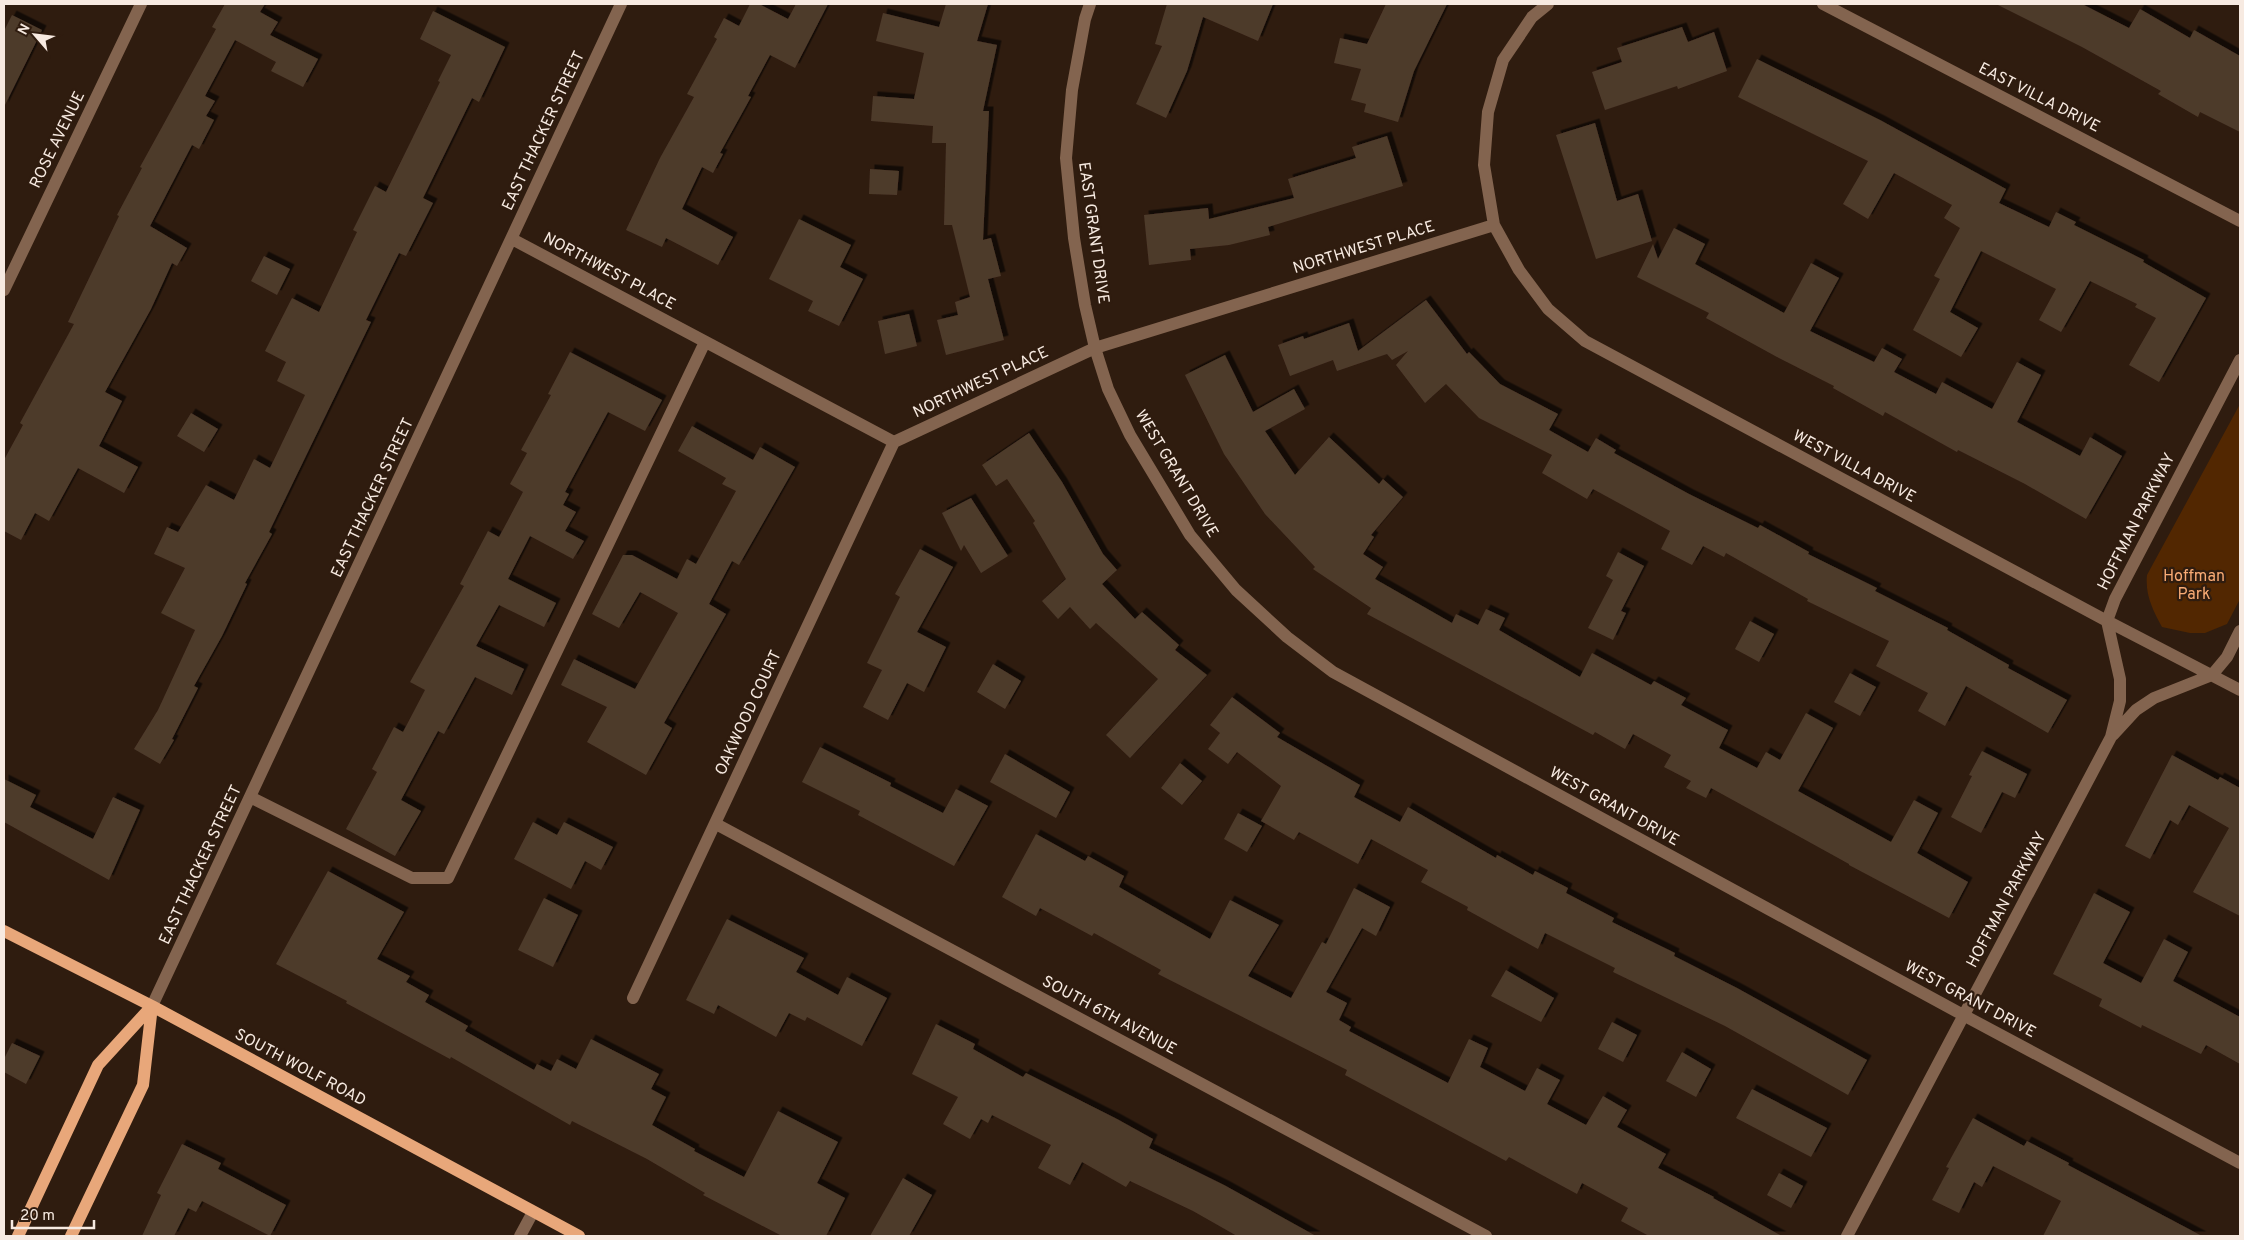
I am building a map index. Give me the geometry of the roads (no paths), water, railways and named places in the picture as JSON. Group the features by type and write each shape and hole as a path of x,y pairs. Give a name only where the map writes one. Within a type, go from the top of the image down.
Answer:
{"main road":[{"name":"SOUTH WOLF ROAD","path":"4,931 152,1006 579,1236"},
{"name":"EAST THACKER STREET","path":"18,1236 98,1065 152,1006"},
{"name":"EAST THACKER STREET","path":"71,1236 143,1085 152,1006"}],"street":[{"name":"ROSE AVENUE","path":"4,290 141,4"},
{"name":"EAST THACKER STREET","path":"152,1006 621,4"},
{"name":"EAST GRANT DRIVE","path":"1090,4 1085,19 1072,90 1066,158 1074,238 1085,305 1095,348"},
{"path":"1494,225 1484,165 1488,112 1503,60 1532,17 1548,4"},
{"name":"EAST VILLA DRIVE","path":"1823,4 2240,221"},
{"name":"NORTHWEST PLACE","path":"512,239 894,442 1095,348 1494,225"},
{"name":"WEST VILLA DRIVE","path":"1494,225 1519,270 1548,309 1585,341 2107,621 2240,690"},
{"path":"250,797 412,878 448,878 705,342"},
{"name":"WEST GRANT DRIVE","path":"1095,348 1108,389 1130,435 1190,535 1236,590 1294,643 1333,672 1965,1016 2240,1163"},
{"name":"HOFFMAN PARKWAY","path":"1847,1236 2111,737 2120,701 2120,679 2107,621 2115,599 2240,360"},
{"name":"OAKWOOD COURT","path":"633,998 894,442"},
{"name":"HOFFMAN PARKWAY","path":"2111,737 2136,710 2154,698 2212,675 2227,657 2240,630"},
{"name":"SOUTH 6TH AVENUE","path":"716,824 1486,1236"},
{"path":"520,1236 533,1212"}],"park label":[{"name":"Hoffman Park","path":"2194,586"}]}
